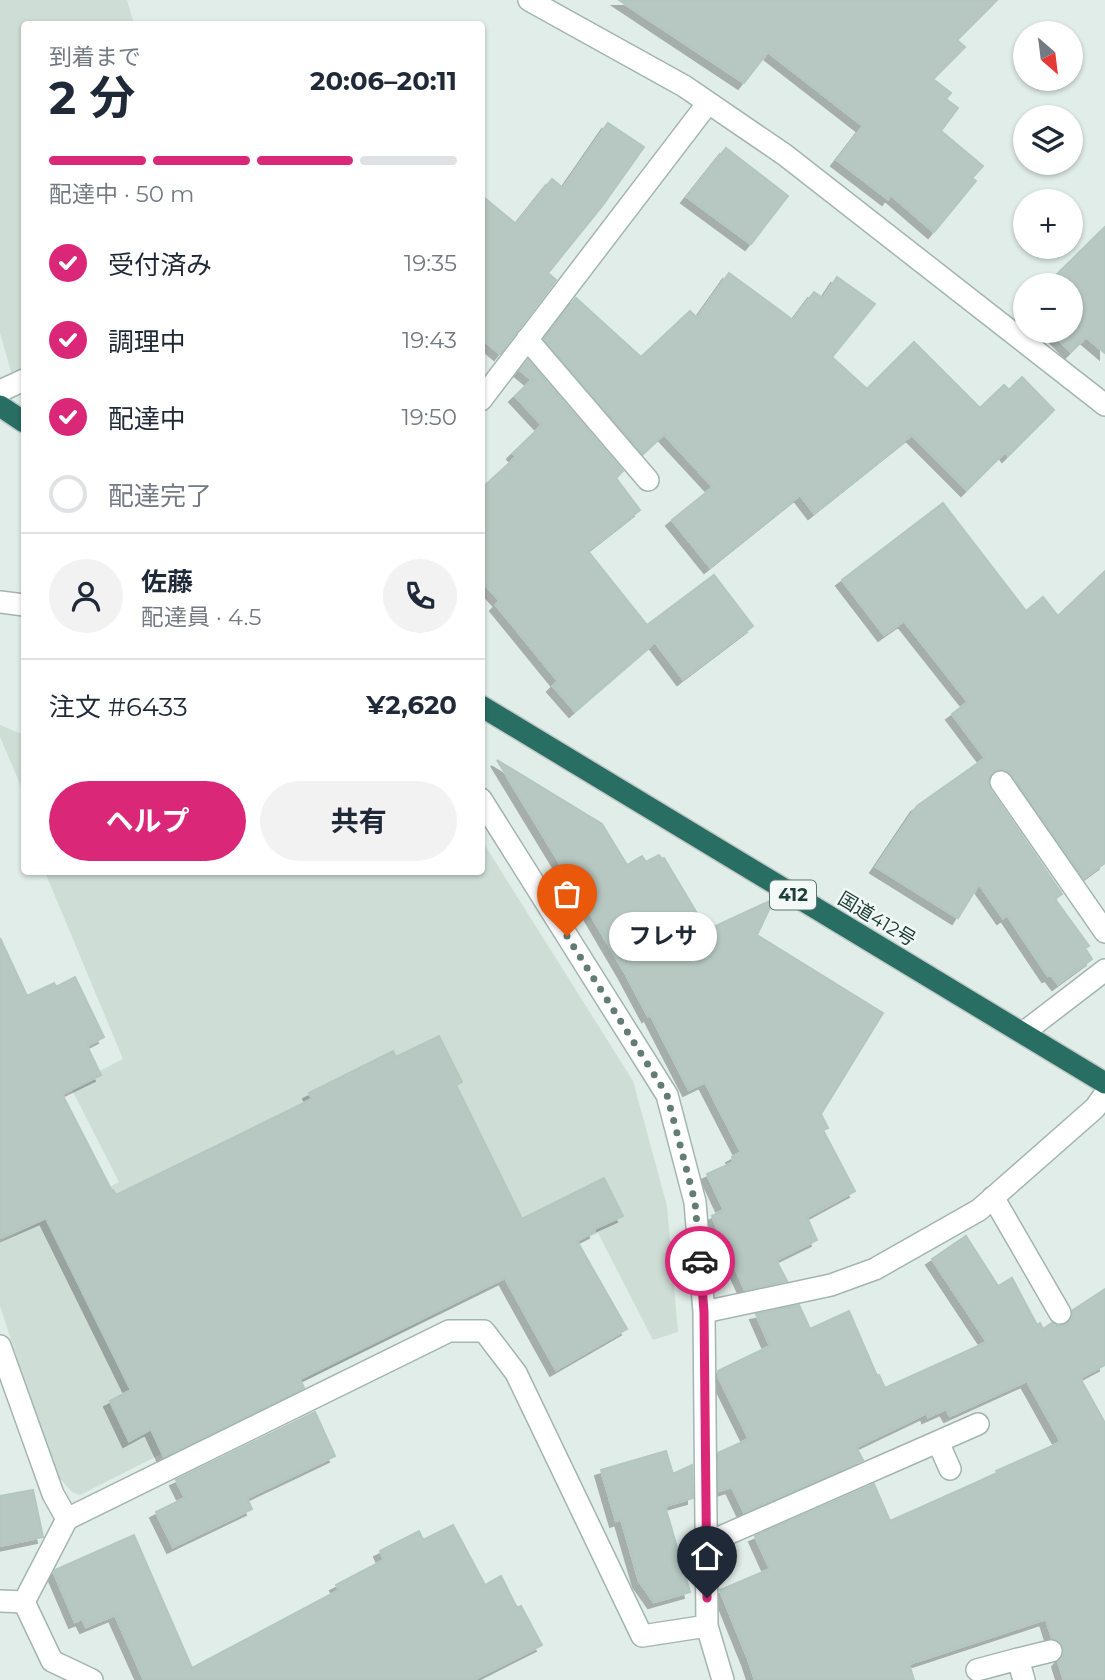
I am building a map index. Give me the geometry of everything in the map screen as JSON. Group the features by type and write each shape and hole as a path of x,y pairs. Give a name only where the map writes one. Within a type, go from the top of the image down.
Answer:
{"highway":[{"path":"0,407 21,420"},
{"name":"国道412号","path":"485,708 1105,1083"}],"street":[{"path":"529,0 564,8 785,155 1105,405"},
{"path":"485,395 708,103"},
{"path":"527,339 648,480"},
{"path":"0,391 21,381"},
{"path":"0,602 21,605"},
{"path":"1001,782 1097,903 1105,932"},
{"path":"485,805 667,1095 695,1202 704,1312 707,1626 723,1680"},
{"path":"1023,1033 1105,970"},
{"path":"704,1312 831,1285 875,1269 979,1210 1095,1108 1105,1094"},
{"path":"993,1197 1060,1313"},
{"path":"24,1602 67,1519 449,1331 484,1331 516,1373 642,1636 707,1626"},
{"path":"0,1346 53,1494 67,1519"},
{"path":"707,1543 978,1424"},
{"path":"938,1441 950,1469"},
{"path":"0,1601 24,1602"},
{"path":"24,1602 52,1661 92,1680"},
{"path":"977,1670 1021,1670 1051,1651"}],"shaded area":[{"path":"0,0 127,0 133,21 21,21 21,370 12,375 0,333"},
{"path":"0,725 21,734 21,786 0,737"},
{"path":"485,845 633,1081 667,1206 678,1332 653,1340 598,1233 80,1495 72,1492 55,1473 0,1306 0,1242 119,1182 70,1086 123,1059 46,875 485,875"}],"building":[{"path":"619,0 997,0 957,40 965,47 933,79 951,93 946,99 958,108 941,131 983,166 972,178 976,181 934,232 891,195 888,199 837,160 863,126 768,52 744,83"},
{"path":"608,123 644,147 603,205 548,273 556,280 500,354 485,341 485,198 516,224 552,179 563,188"},
{"path":"726,148 788,196 751,244 687,197"},
{"path":"1105,227 1105,353 1086,337 1083,340 1083,273 1058,273 1072,259 1083,259 1083,249"},
{"path":"729,273 793,320 814,292 823,298 837,277 875,304 832,357 867,389 914,342 980,408 1004,385 1009,390 1022,377 1054,410 1008,456 1005,452 967,490 912,435 814,513 800,495 710,567 672,520 713,487 664,434 643,454 544,339 576,298 641,357 690,311 697,318"},
{"path":"1062,343 1080,343 1071,352"},
{"path":"528,360 623,471 616,478 640,510 588,551 647,625 714,575 753,626 683,679 655,642 575,711 553,686 558,681 496,605 500,601 485,584 485,485 516,457 513,453 542,425 515,396 532,380 520,370"},
{"path":"943,503 1026,611 1043,597 1058,616 1105,571 1105,863 1084,878 1011,774 1001,769 994,771 988,782 990,789 1062,894 1055,899 1089,946 1085,948 1092,959 1058,984 1051,975 1048,976 1007,915 1003,918 979,884 958,918 876,867 917,806 985,758 952,714 968,702 904,621 884,635 842,580"},
{"path":"497,760 602,824 627,865 642,856 646,862 659,855 664,858 707,930 774,899 757,935 883,1013 821,1114 828,1128 823,1130 855,1191 807,1217 817,1240 776,1260 787,1281 745,1290 712,1216 724,1210 707,1174 734,1162 732,1157 741,1152 705,1082 689,1090 650,1014 648,1016 578,893"},
{"path":"0,938 27,996 54,983 56,987 75,977 104,1037 87,1046 101,1075 62,1094 116,1195 312,1099 309,1093 393,1051 396,1057 439,1036 462,1082 456,1085 522,1219 604,1178 623,1216 594,1229 595,1232 577,1241 627,1329 556,1370 505,1278 300,1379 304,1388 164,1457 151,1429 129,1441 110,1401 131,1390 46,1218 0,1238"},
{"path":"966,1236 998,1286 1012,1278 1037,1325 1040,1323 1043,1329 1052,1323 1059,1326 1067,1324 1072,1319 1073,1310 1105,1289 1105,1365 1080,1378 1105,1423 1105,1680 1064,1680 1058,1661 1063,1655 1064,1647 1052,1638 1046,1619 909,1664 914,1680 755,1680 720,1590 770,1569 755,1536 874,1484 890,1521 1061,1442 1027,1381 950,1416 946,1409 928,1417 927,1413 856,1447 863,1460 744,1512 732,1487 719,1491 718,1453 749,1439 718,1371 770,1346 756,1314 799,1305 810,1329 849,1311 877,1376 879,1375 885,1388 987,1342 932,1259"},
{"path":"315,1412 335,1456 247,1498 252,1509 173,1547 156,1512 185,1498 176,1480"},
{"path":"666,1451 673,1474 692,1465 693,1498 665,1506 690,1592 654,1602 639,1581 621,1519 616,1521 601,1470"},
{"path":"33,1490 43,1537 0,1546 0,1496"},
{"path":"453,1525 485,1585 501,1576 517,1608 521,1606 542,1645 473,1680 144,1680 115,1615 86,1627 82,1619 75,1622 54,1573 55,1570 134,1535 192,1668 339,1590 336,1585 384,1560 380,1551 419,1531 423,1540"}],"way so far":[{"path":"567,936 667,1095 695,1202 700,1261"}],"place":[{"name":"フレサ","path":"567,936"}],"route":[{"path":"700,1261 704,1312 707,1598"}]}
